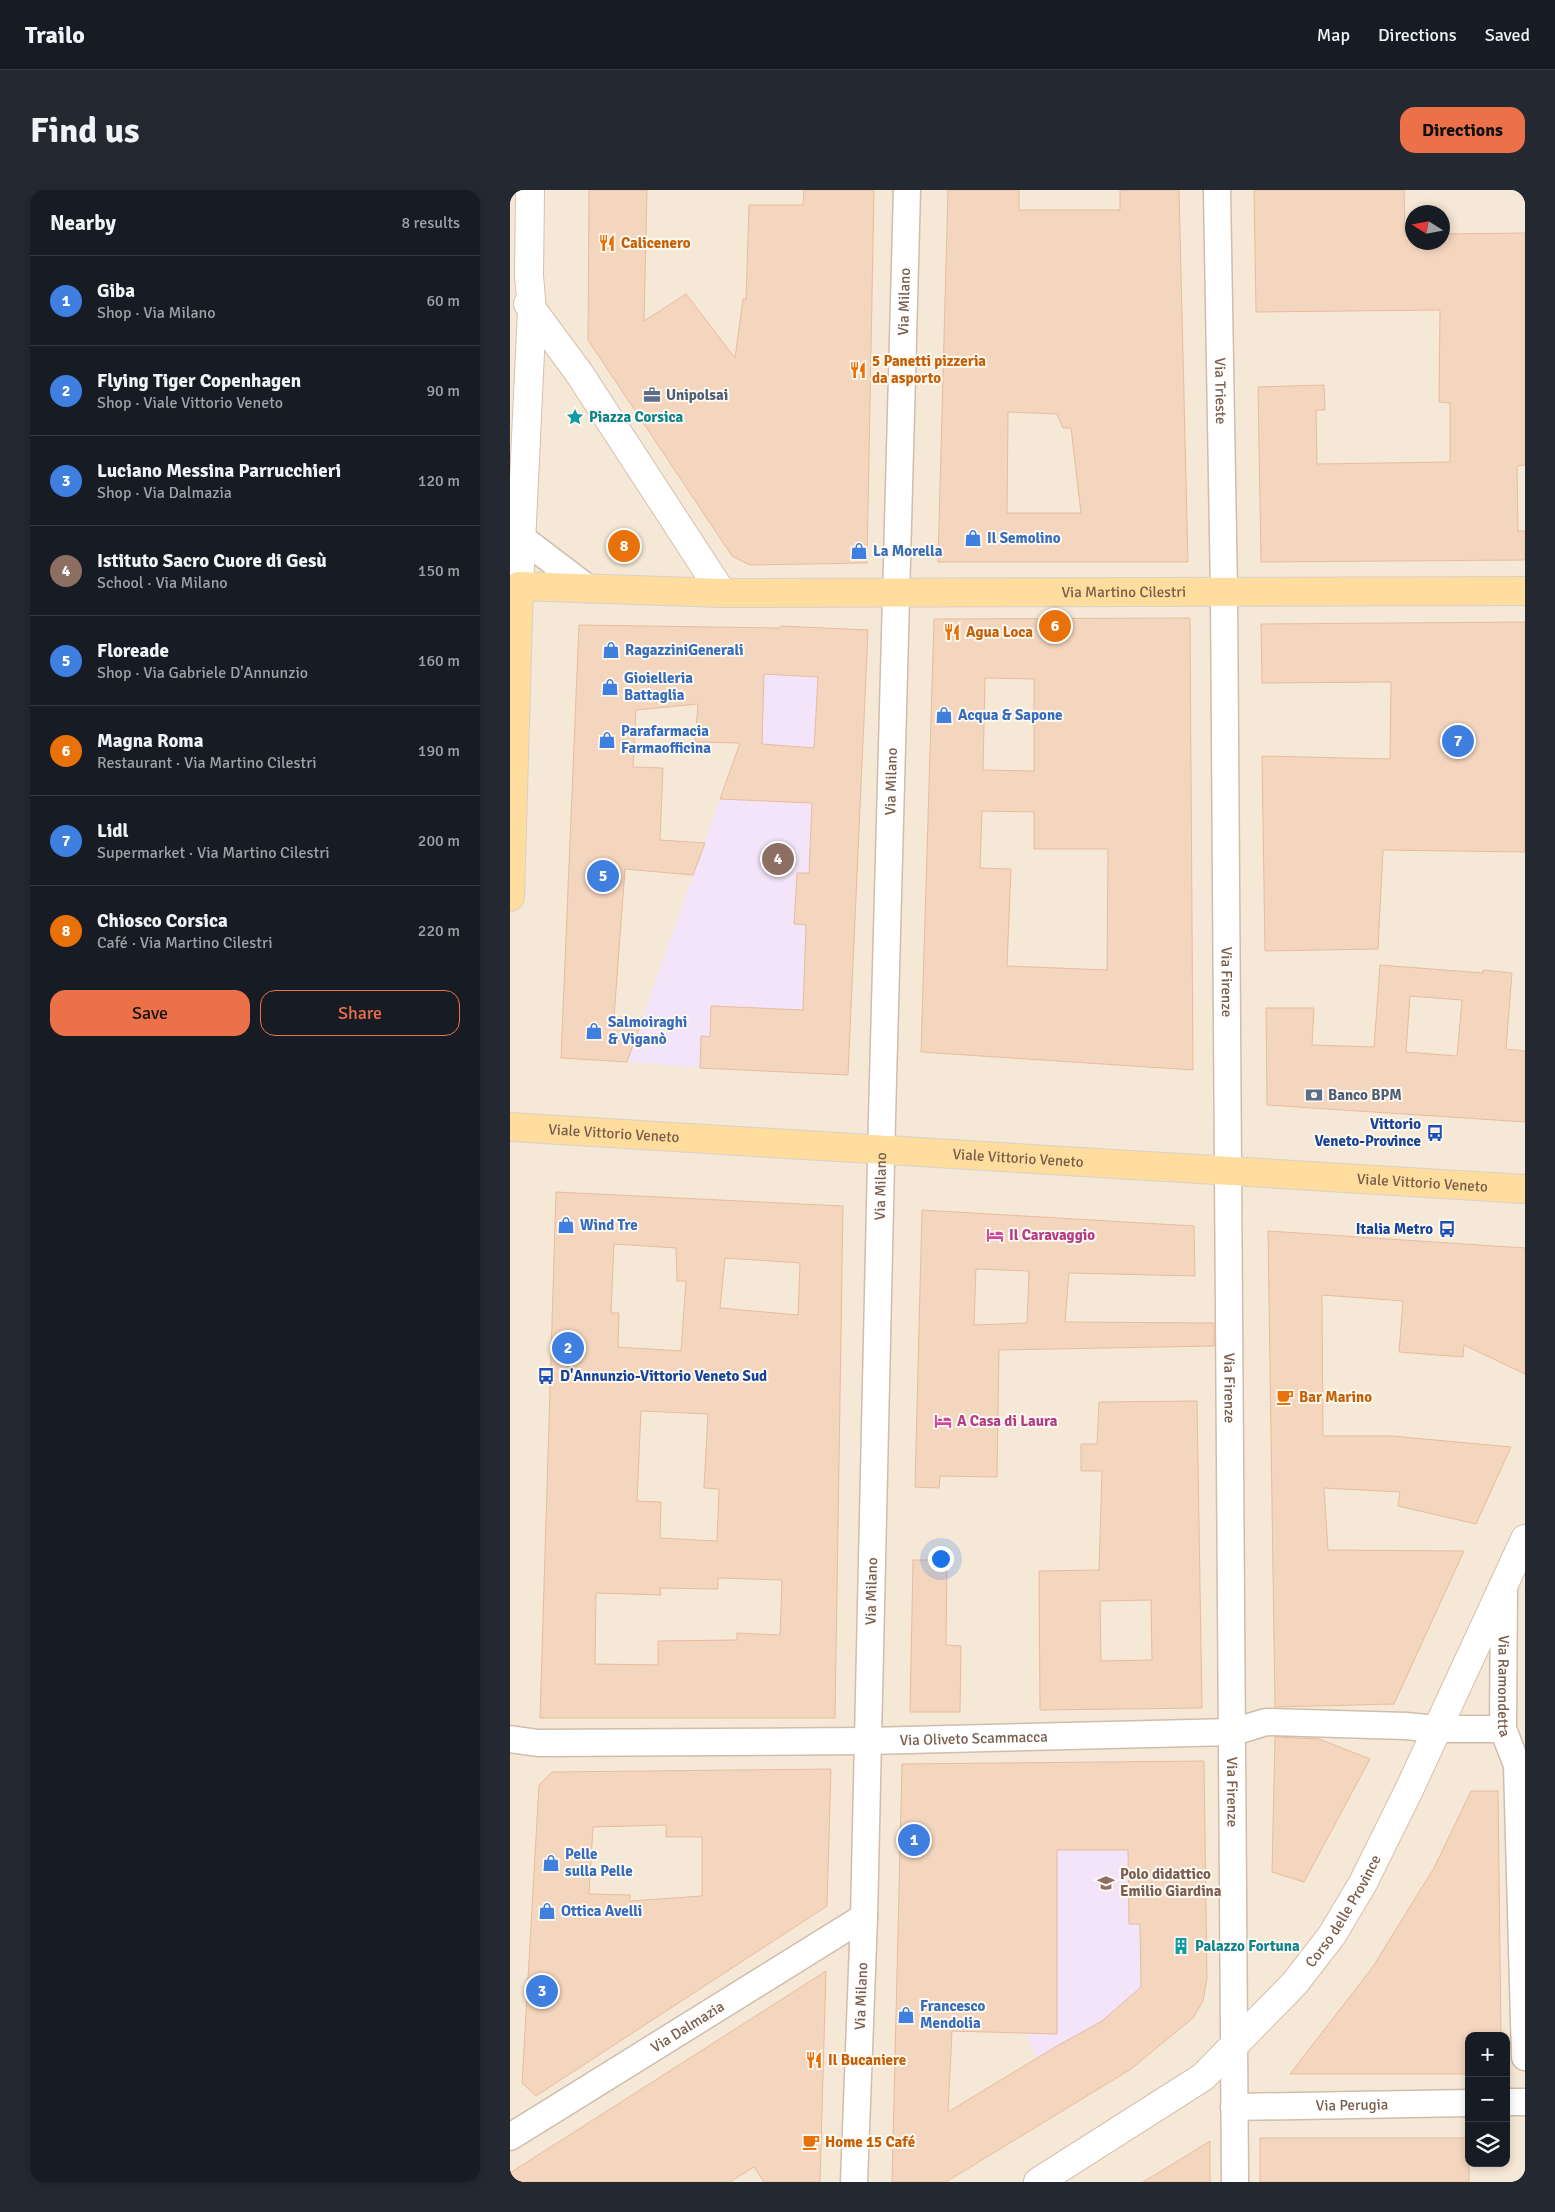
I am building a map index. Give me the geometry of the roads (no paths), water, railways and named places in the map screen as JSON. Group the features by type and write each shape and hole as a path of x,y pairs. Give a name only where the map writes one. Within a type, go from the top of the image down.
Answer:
{"main road":[{"path":"510,897 519,586 515,533 532,310 520,219 530,190"},
{"path":"510,272 532,310 579,373 722,593"},
{"name":"Via Martino Cilestri","path":"519,586 722,593 1525,591"},
{"name":"Viale Vittorio Veneto","path":"510,1127 1525,1189"},
{"name":"Corso delle Province","path":"1038,2182 1203,2077 1295,1984 1332,1935 1363,1883 1409,1790 1525,1540"}],"street":[{"name":"Via Milano","path":"854,2182 864,1917 907,190"},
{"name":"Via Trieste","path":"1217,190 1224,592"},
{"path":"515,533 589,589"},
{"name":"Via Firenze","path":"1224,592 1235,2182"},
{"name":"Via Ramondetta","path":"1504,1584 1503,1730 1517,1765 1525,2056"},
{"name":"Via Oliveto Scammacca","path":"510,1739 538,1743 868,1741 1233,1732 1266,1722 1503,1730"},
{"name":"Via Dalmazia","path":"510,2137 864,1917"},
{"path":"1510,2102 1525,2102"},
{"name":"Via Perugia","path":"1234,2107 1465,2103"}],"place":[{"name":"Calicenero","path":"607,243"},
{"name":"5 Panetti pizzeria da asporto","path":"858,370"},
{"name":"Unipolsai","path":"652,395"},
{"name":"Piazza Corsica","path":"575,417"},
{"name":"Il Semolino","path":"973,538"},
{"name":"Chiosco Corsica","path":"624,546"},
{"name":"La Morella","path":"859,551"},
{"name":"Magna Roma","path":"1055,626"},
{"name":"Agua Loca","path":"952,632"},
{"name":"RagazziniGenerali","path":"611,650"},
{"name":"Gioielleria Battaglia","path":"610,687"},
{"name":"Acqua & Sapone","path":"944,715"},
{"name":"Parafarmacia Farmaofficina","path":"607,740"},
{"name":"Lidl","path":"1458,741"},
{"name":"Istituto Sacro Cuore di Gesù","path":"778,859"},
{"name":"Floreade","path":"603,876"},
{"name":"Salmoiraghi & Viganò","path":"594,1031"},
{"name":"Banco BPM","path":"1314,1095"},
{"name":"Vittorio Veneto-Province","path":"1435,1133"},
{"name":"Wind Tre","path":"566,1225"},
{"name":"Italia Metro","path":"1447,1229"},
{"name":"Il Caravaggio","path":"995,1235"},
{"name":"Flying Tiger Copenhagen","path":"568,1348"},
{"name":"D'Annunzio-Vittorio Veneto Sud","path":"546,1376"},
{"name":"Bar Marino","path":"1285,1397"},
{"name":"A Casa di Laura","path":"943,1421"},
{"name":"Giba","path":"914,1840"},
{"name":"Pelle sulla Pelle","path":"551,1863"},
{"name":"Polo didattico Emilio Giardina","path":"1106,1883"},
{"name":"Ottica Avelli","path":"547,1911"},
{"name":"Palazzo Fortuna","path":"1181,1946"},
{"name":"Luciano Messina Parrucchieri","path":"542,1991"},
{"name":"Francesco Mendolia","path":"906,2015"},
{"name":"Il Bucaniere","path":"814,2060"},
{"name":"Home 15 Café","path":"811,2142"}]}
